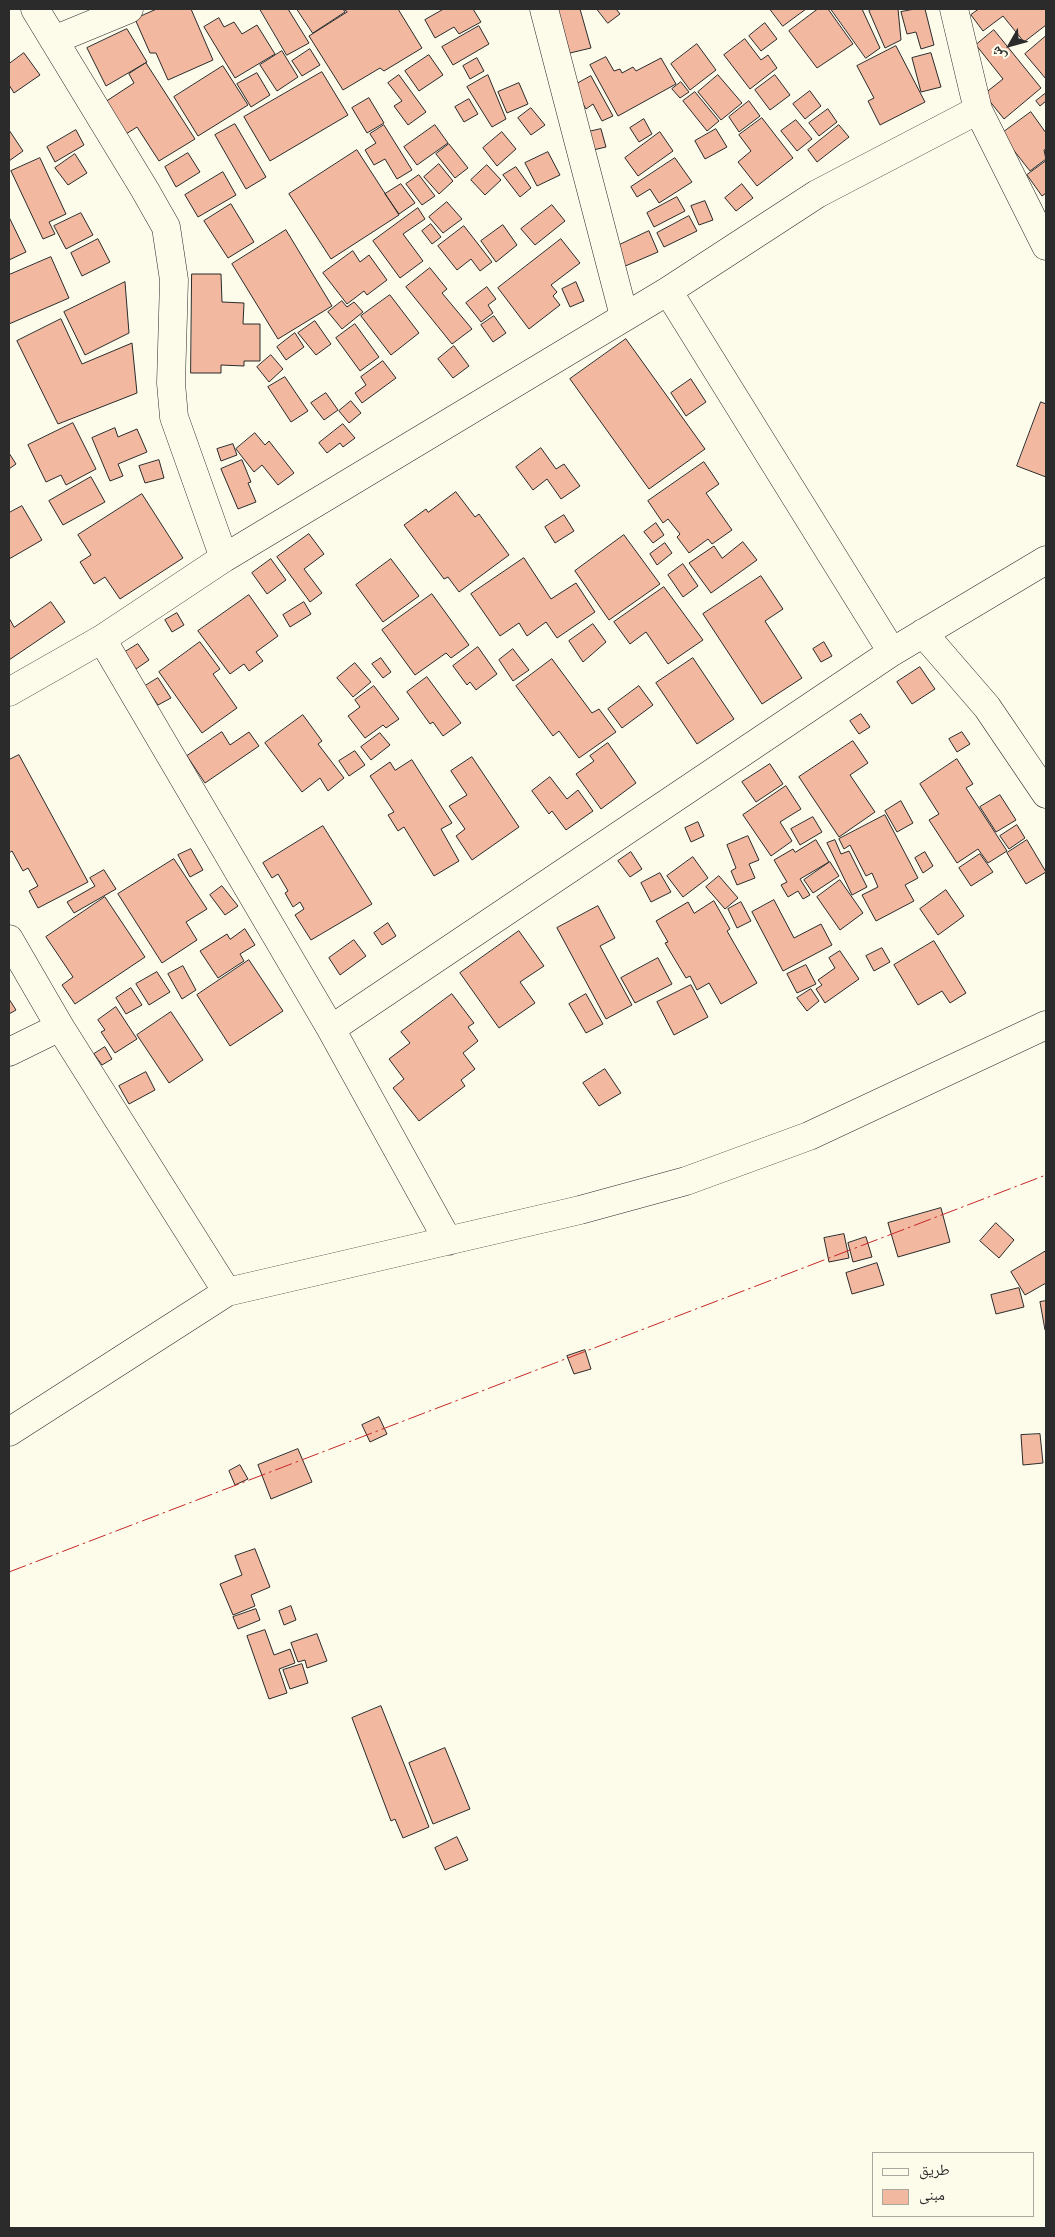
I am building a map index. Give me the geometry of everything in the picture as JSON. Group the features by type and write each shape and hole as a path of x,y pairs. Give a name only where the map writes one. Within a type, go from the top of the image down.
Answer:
{"street":[{"path":"35,9 166,227 174,280 172,383 174,416 224,558"},
{"path":"54,40 129,9"},
{"path":"544,9 624,316"},
{"path":"954,9 978,110 1045,239"},
{"path":"9,692 102,640 224,558 668,291 817,194 978,110"},
{"path":"668,291 892,652"},
{"path":"331,1029 892,652 1046,560"},
{"path":"923,633 987,707 1046,794"},
{"path":"102,640 331,1029 448,1241"},
{"path":"9,939 60,1027 227,1292"},
{"path":"9,1432 227,1292 580,1210 704,1175 809,1136 1046,1025"},
{"path":"9,1052 60,1027"}],"building":[{"path":"157,9 191,9 213,60 168,80 156,53 150,53 135,19"},
{"path":"260,9 288,9 309,43 287,55"},
{"path":"297,9 343,9 345,12 313,33"},
{"path":"344,9 398,9 422,48 384,71 380,68 343,90 309,36 347,12"},
{"path":"444,9 473,9 481,22 459,34 454,27 435,38 425,20"},
{"path":"558,9 580,9 591,48 570,53"},
{"path":"597,9 616,9 620,14 608,23"},
{"path":"770,9 806,9 783,26"},
{"path":"818,9 828,9 853,44 817,68 789,31"},
{"path":"831,9 862,9 880,48 866,58"},
{"path":"872,9 898,9 901,40 885,48 869,11"},
{"path":"925,9 934,45 921,49 916,32 907,34 901,12"},
{"path":"979,9 1046,9 1046,25 1024,42 1003,16 983,31 971,15"},
{"path":"219,18 224,27 234,22 242,34 257,25 275,54 235,78 204,27"},
{"path":"765,23 777,39 761,51 749,36"},
{"path":"479,26 489,44 453,65 442,47"},
{"path":"127,29 147,62 106,86 87,48"},
{"path":"994,30 1041,88 1004,119 984,94 1003,79 976,45"},
{"path":"1046,36 1046,79 1025,54"},
{"path":"745,39 761,60 768,55 777,68 750,89 724,55"},
{"path":"697,44 716,70 690,90 671,64"},
{"path":"896,46 925,102 880,125 868,101 874,98 857,66"},
{"path":"310,49 320,65 302,76 292,61"},
{"path":"282,51 298,77 277,91 260,65"},
{"path":"24,53 40,75 14,93 9,85 9,64"},
{"path":"931,53 941,87 921,92 912,58"},
{"path":"429,55 443,75 419,91 405,71"},
{"path":"606,57 614,71 620,69 622,73 633,67 636,71 661,58 676,84 618,116 590,65"},
{"path":"477,58 484,71 470,79 463,66"},
{"path":"146,63 195,139 159,161 137,127 126,134 105,102 134,83 129,74"},
{"path":"223,66 248,105 198,136 174,97"},
{"path":"322,72 348,115 270,161 244,117"},
{"path":"257,73 270,95 251,107 237,84"},
{"path":"399,75 426,112 408,125 394,106 402,101 388,83"},
{"path":"488,75 506,119 492,127 467,87"},
{"path":"718,75 742,103 721,120 698,92"},
{"path":"775,75 790,95 770,110 755,90"},
{"path":"591,76 613,116 602,121 593,104 586,109 573,86"},
{"path":"681,82 689,92 680,98 672,89"},
{"path":"519,83 528,104 507,113 498,92"},
{"path":"810,91 821,106 805,119 793,104"},
{"path":"695,92 719,121 707,131 683,101"},
{"path":"1046,93 1046,101 1040,106 1036,101"},
{"path":"369,98 384,123 367,133 352,108"},
{"path":"469,99 478,114 464,122 455,107"},
{"path":"749,101 760,116 739,132 729,117"},
{"path":"531,108 545,125 531,135 518,118"},
{"path":"828,109 837,122 819,136 809,123"},
{"path":"1031,112 1046,133 1046,149 1044,150 1046,159 1030,171 1001,134"},
{"path":"762,118 793,158 757,186 738,162 751,151 739,135"},
{"path":"644,119 652,134 639,142 630,128"},
{"path":"796,120 812,139 797,151 781,131"},
{"path":"235,124 266,177 246,189 215,135"},
{"path":"384,125 412,170 397,179 385,159 374,165 365,150 376,143 370,134"},
{"path":"435,125 448,143 417,165 404,147"},
{"path":"839,125 849,137 817,162 808,150"},
{"path":"601,129 606,147 593,150 588,132"},
{"path":"716,129 727,147 705,159 695,141"},
{"path":"9,130 23,151 9,161"},
{"path":"76,130 84,145 55,162 47,147"},
{"path":"502,132 516,149 497,166 483,148"},
{"path":"660,132 673,151 638,176 625,158"},
{"path":"449,144 468,168 455,178 436,154"},
{"path":"357,150 399,215 331,259 289,194"},
{"path":"548,152 560,175 537,186 525,163"},
{"path":"188,153 200,172 176,187 165,167"},
{"path":"75,154 87,173 68,185 55,168"},
{"path":"40,158 66,214 49,222 55,234 43,239 11,171"},
{"path":"675,158 692,182 659,203 650,189 637,197 631,187"},
{"path":"1046,161 1046,193 1042,196 1027,175"},
{"path":"439,164 453,181 439,194 424,177"},
{"path":"487,165 501,180 485,195 471,180"},
{"path":"516,167 531,188 520,197 503,175"},
{"path":"223,172 236,195 198,217 185,195"},
{"path":"419,175 435,196 422,205 406,184"},
{"path":"401,184 415,203 399,214 385,194"},
{"path":"742,184 753,198 736,211 725,198"},
{"path":"677,197 685,211 654,227 647,213"},
{"path":"705,201 713,220 699,225 691,206"},
{"path":"447,202 462,219 443,233 429,217"},
{"path":"231,204 254,242 228,258 204,221"},
{"path":"552,205 565,221 535,245 521,229"},
{"path":"418,208 425,219 403,234 423,261 400,278 373,241"},
{"path":"81,213 93,235 66,249 54,226"},
{"path":"689,216 697,231 664,247 657,233"},
{"path":"9,217 26,252 9,260"},
{"path":"431,224 441,237 432,244 422,231"},
{"path":"503,225 517,245 496,262 481,241"},
{"path":"464,226 492,262 480,271 471,259 457,270 438,246"},
{"path":"286,230 332,306 278,339 232,264"},
{"path":"649,231 658,252 623,267 613,248"},
{"path":"98,239 110,262 82,276 71,253"},
{"path":"561,239 580,263 551,285 557,292 553,296 560,305 529,329 498,288"},
{"path":"353,251 360,262 369,255 387,280 367,295 364,291 347,304 323,273"},
{"path":"51,257 69,298 9,324 9,275"},
{"path":"430,268 447,289 442,293 472,329 452,344 406,287"},
{"path":"192,274 221,274 222,302 244,303 243,324 260,324 260,361 244,361 244,366 221,365 221,373 191,373"},
{"path":"125,282 129,333 85,355 64,312"},
{"path":"576,282 584,301 570,307 562,289"},
{"path":"487,287 496,299 488,305 493,313 481,322 466,303"},
{"path":"390,295 419,333 391,355 361,316"},
{"path":"342,301 347,307 354,302 363,312 342,329 328,312"},
{"path":"494,316 506,333 493,342 481,325"},
{"path":"61,319 82,364 132,343 137,393 58,424 17,341"},
{"path":"315,321 331,344 316,355 298,333"},
{"path":"355,324 379,357 360,371 336,338"},
{"path":"295,333 304,347 286,360 277,347"},
{"path":"626,339 705,449 649,489 570,379"},
{"path":"454,346 469,366 453,378 438,359"},
{"path":"271,355 283,369 269,382 257,367"},
{"path":"383,361 396,378 362,403 355,393 366,385 361,377"},
{"path":"285,377 308,411 291,422 268,387"},
{"path":"691,379 706,402 686,416 671,393"},
{"path":"326,393 338,410 324,420 311,403"},
{"path":"351,401 361,413 349,423 339,411"},
{"path":"1041,402 1046,404 1046,477 1017,466"},
{"path":"73,423 96,469 66,485 61,475 46,482 28,445"},
{"path":"343,424 355,438 343,447 340,443 327,453 319,443"},
{"path":"115,428 118,437 137,429 147,452 118,464 123,476 110,481 92,438"},
{"path":"255,433 265,445 269,441 294,473 278,485 262,465 254,472 236,449"},
{"path":"233,444 237,455 221,461 217,449"},
{"path":"541,448 556,469 564,464 580,486 561,499 547,479 533,490 516,467"},
{"path":"9,453 16,464 9,469"},
{"path":"159,460 164,478 145,483 139,466"},
{"path":"242,460 251,482 248,483 256,502 238,509 221,469"},
{"path":"704,462 719,484 706,493 732,530 712,544 708,539 689,553 677,537 680,534 668,519 663,523 648,501"},
{"path":"91,477 105,502 63,525 49,501"},
{"path":"456,492 475,517 479,514 509,555 459,592 448,577 444,579 404,525 426,509 428,512"},
{"path":"142,494 183,558 120,599 105,577 94,584 80,562 91,555 78,535"},
{"path":"22,506 42,540 9,559 9,513"},
{"path":"564,515 574,531 555,543 545,527"},
{"path":"656,523 664,535 653,543 644,532"},
{"path":"309,534 324,554 304,569 322,593 310,602 277,557"},
{"path":"624,535 660,584 609,620 575,571"},
{"path":"743,542 757,560 711,593 689,563 714,546 722,558"},
{"path":"665,543 672,553 657,565 650,554"},
{"path":"524,558 551,599 576,583 595,612 557,638 546,622 527,636 519,623 500,636 471,594"},
{"path":"271,559 286,580 267,594 252,573"},
{"path":"391,559 419,596 383,622 356,585"},
{"path":"683,564 698,586 683,597 668,575"},
{"path":"761,576 783,609 765,621 802,678 762,704 703,614"},
{"path":"664,587 703,640 668,664 646,632 630,644 614,622"},
{"path":"432,594 469,645 451,658 446,653 415,675 382,630"},
{"path":"249,595 278,636 256,652 263,661 249,671 244,664 230,674 198,631"},
{"path":"51,602 65,622 9,660 9,618 14,627"},
{"path":"304,602 311,614 290,627 283,615"},
{"path":"177,613 184,625 172,632 165,620"},
{"path":"593,624 606,642 583,662 569,641"},
{"path":"200,642 220,669 213,674 237,708 202,733 159,672"},
{"path":"824,642 832,656 821,662 813,649"},
{"path":"138,644 149,660 136,669 125,652"},
{"path":"478,647 497,674 476,690 470,682 467,685 453,666"},
{"path":"513,649 529,670 513,681 499,660"},
{"path":"381,658 391,672 383,678 372,664"},
{"path":"693,658 734,719 697,744 656,683"},
{"path":"552,659 592,713 599,709 616,732 579,758 559,731 553,736 516,686"},
{"path":"355,663 371,682 353,697 337,678"},
{"path":"920,667 935,689 912,704 897,682"},
{"path":"427,677 461,723 443,736 433,722 430,724 407,692"},
{"path":"158,678 171,698 158,705 145,686"},
{"path":"374,686 399,719 386,728 383,725 365,738 348,716 360,707 355,700"},
{"path":"639,686 653,705 622,728 608,709"},
{"path":"861,714 870,727 859,734 850,721"},
{"path":"303,715 322,741 318,744 344,778 328,791 320,778 302,792 265,743"},
{"path":"222,732 230,745 249,732 259,746 205,783 187,756"},
{"path":"962,732 970,744 957,752 949,739"},
{"path":"380,733 390,745 371,760 361,747"},
{"path":"853,741 868,763 850,775 875,812 839,837 799,777"},
{"path":"608,743 636,783 601,809 576,774 594,761 590,756"},
{"path":"355,751 365,765 349,776 339,761"},
{"path":"19,755 88,882 38,908 29,891 38,886 28,868 23,871 12,851 9,853 9,760"},
{"path":"472,757 519,827 472,860 456,836 465,829 449,806 467,795 451,771"},
{"path":"957,759 973,784 966,788 1007,851 988,863 978,849 957,863 929,820 939,814 920,784"},
{"path":"412,760 452,823 441,829 459,861 434,876 404,827 398,831 388,815 394,812 370,776 390,762 395,770"},
{"path":"770,764 783,784 756,802 742,782"},
{"path":"550,777 567,799 578,790 593,811 566,830 552,811 549,814 532,791"},
{"path":"786,786 801,809 780,822 792,841 771,856 743,815"},
{"path":"1000,795 1016,820 996,832 980,807"},
{"path":"901,801 913,823 897,832 885,811"},
{"path":"885,815 918,878 905,885 914,901 876,921 862,895 878,887 872,873 866,876 850,845 844,849 839,839"},
{"path":"813,817 822,832 800,845 791,829"},
{"path":"698,822 704,836 691,842 685,828"},
{"path":"1017,825 1025,838 1009,849 1000,836"},
{"path":"323,826 372,904 311,940 295,915 304,909 300,902 293,907 285,893 288,891 278,874 272,878 263,863"},
{"path":"748,836 759,860 749,864 755,878 737,885 731,871 736,868 727,845"},
{"path":"816,840 829,862 800,879 810,895 803,899 798,891 788,897 781,885 787,882 774,860 793,849 795,852"},
{"path":"835,840 841,854 849,851 867,887 852,895 827,843"},
{"path":"1027,840 1046,872 1026,884 1007,853"},
{"path":"191,849 203,870 190,877 178,855"},
{"path":"631,852 642,869 630,877 618,861"},
{"path":"925,852 933,866 923,873 915,858"},
{"path":"980,854 993,872 971,886 959,868"},
{"path":"693,857 708,878 683,897 667,876"},
{"path":"174,859 207,909 186,922 197,940 162,963 118,894"},
{"path":"830,862 839,876 813,893 804,880"},
{"path":"104,870 116,889 74,913 67,902 95,886 90,878"},
{"path":"660,873 671,892 651,902 641,883"},
{"path":"719,876 738,898 725,909 706,887"},
{"path":"840,880 863,913 840,930 817,897"},
{"path":"222,886 238,906 225,915 210,895"},
{"path":"946,890 964,916 938,935 920,909"},
{"path":"105,897 145,957 75,1004 62,985 73,977 46,937"},
{"path":"774,900 794,938 821,924 832,945 783,971 752,912"},
{"path":"714,901 730,929 727,931 757,983 721,1004 709,983 697,990 690,976 686,978 665,943 668,942 656,921 688,902 694,913"},
{"path":"741,902 751,921 737,928 728,909"},
{"path":"598,906 615,938 600,946 632,1005 606,1019 557,928"},
{"path":"388,923 396,936 382,945 374,933"},
{"path":"245,929 255,945 240,954 244,961 218,978 200,951 227,934 230,939"},
{"path":"519,931 544,966 520,982 535,1003 499,1028 460,973"},
{"path":"354,940 366,956 340,975 329,958"},
{"path":"934,941 966,993 950,1003 942,991 918,1005 894,965"},
{"path":"882,948 890,962 874,971 866,956"},
{"path":"840,951 859,979 825,1003 816,989 822,985 818,980 835,968 829,958"},
{"path":"658,958 672,984 635,1003 621,978"},
{"path":"249,960 283,1011 230,1046 197,995"},
{"path":"806,965 816,984 797,993 787,974"},
{"path":"183,966 196,990 182,999 168,974"},
{"path":"157,972 170,992 149,1005 136,984"},
{"path":"691,985 708,1017 674,1035 657,1002"},
{"path":"131,988 142,1005 126,1014 116,998"},
{"path":"811,989 819,1001 807,1011 797,998"},
{"path":"452,994 474,1023 468,1027 478,1041 463,1053 475,1069 461,1080 465,1086 419,1121 393,1088 404,1079 389,1059 410,1043 401,1032"},
{"path":"586,994 603,1024 586,1033 569,1004"},
{"path":"9,999 16,1010 9,1014"},
{"path":"116,1007 137,1039 115,1053 101,1032 105,1030 98,1020"},
{"path":"171,1012 203,1060 169,1083 137,1035"},
{"path":"105,1047 112,1059 102,1065 94,1054"},
{"path":"605,1069 621,1093 599,1106 583,1083"},
{"path":"146,1072 155,1090 129,1104 119,1086"},
{"path":"941,1208 950,1242 898,1257 888,1223"},
{"path":"996,1223 1014,1240 999,1258 980,1241"},
{"path":"844,1234 849,1258 829,1262 824,1238"},
{"path":"866,1237 872,1257 853,1262 848,1243"},
{"path":"1046,1251 1046,1283 1025,1295 1011,1272"},
{"path":"877,1263 884,1285 852,1294 846,1273"},
{"path":"1019,1288 1024,1307 996,1314 991,1295"},
{"path":"1046,1301 1046,1330 1045,1330 1040,1302"},
{"path":"585,1350 591,1369 574,1374 567,1356"},
{"path":"379,1417 387,1434 370,1442 362,1425"},
{"path":"1040,1434 1043,1463 1023,1465 1021,1435"},
{"path":"298,1449 312,1482 271,1499 258,1465"},
{"path":"240,1465 248,1479 235,1485 229,1471"},
{"path":"255,1549 270,1587 251,1595 255,1606 233,1615 220,1584 242,1575 235,1556"},
{"path":"291,1606 296,1620 284,1625 279,1611"},
{"path":"256,1609 260,1620 238,1629 233,1617"},
{"path":"265,1630 274,1655 290,1649 295,1663 279,1669 287,1693 269,1699 247,1636"},
{"path":"317,1634 327,1661 307,1668 305,1660 298,1662 291,1643"},
{"path":"302,1664 308,1683 290,1689 283,1670"},
{"path":"381,1706 429,1827 403,1838 395,1819 391,1821 352,1718"},
{"path":"445,1748 470,1809 433,1824 409,1763"},
{"path":"457,1837 468,1860 445,1870 435,1848"}],"power":[{"path":"9,1572 1046,1175"}]}
